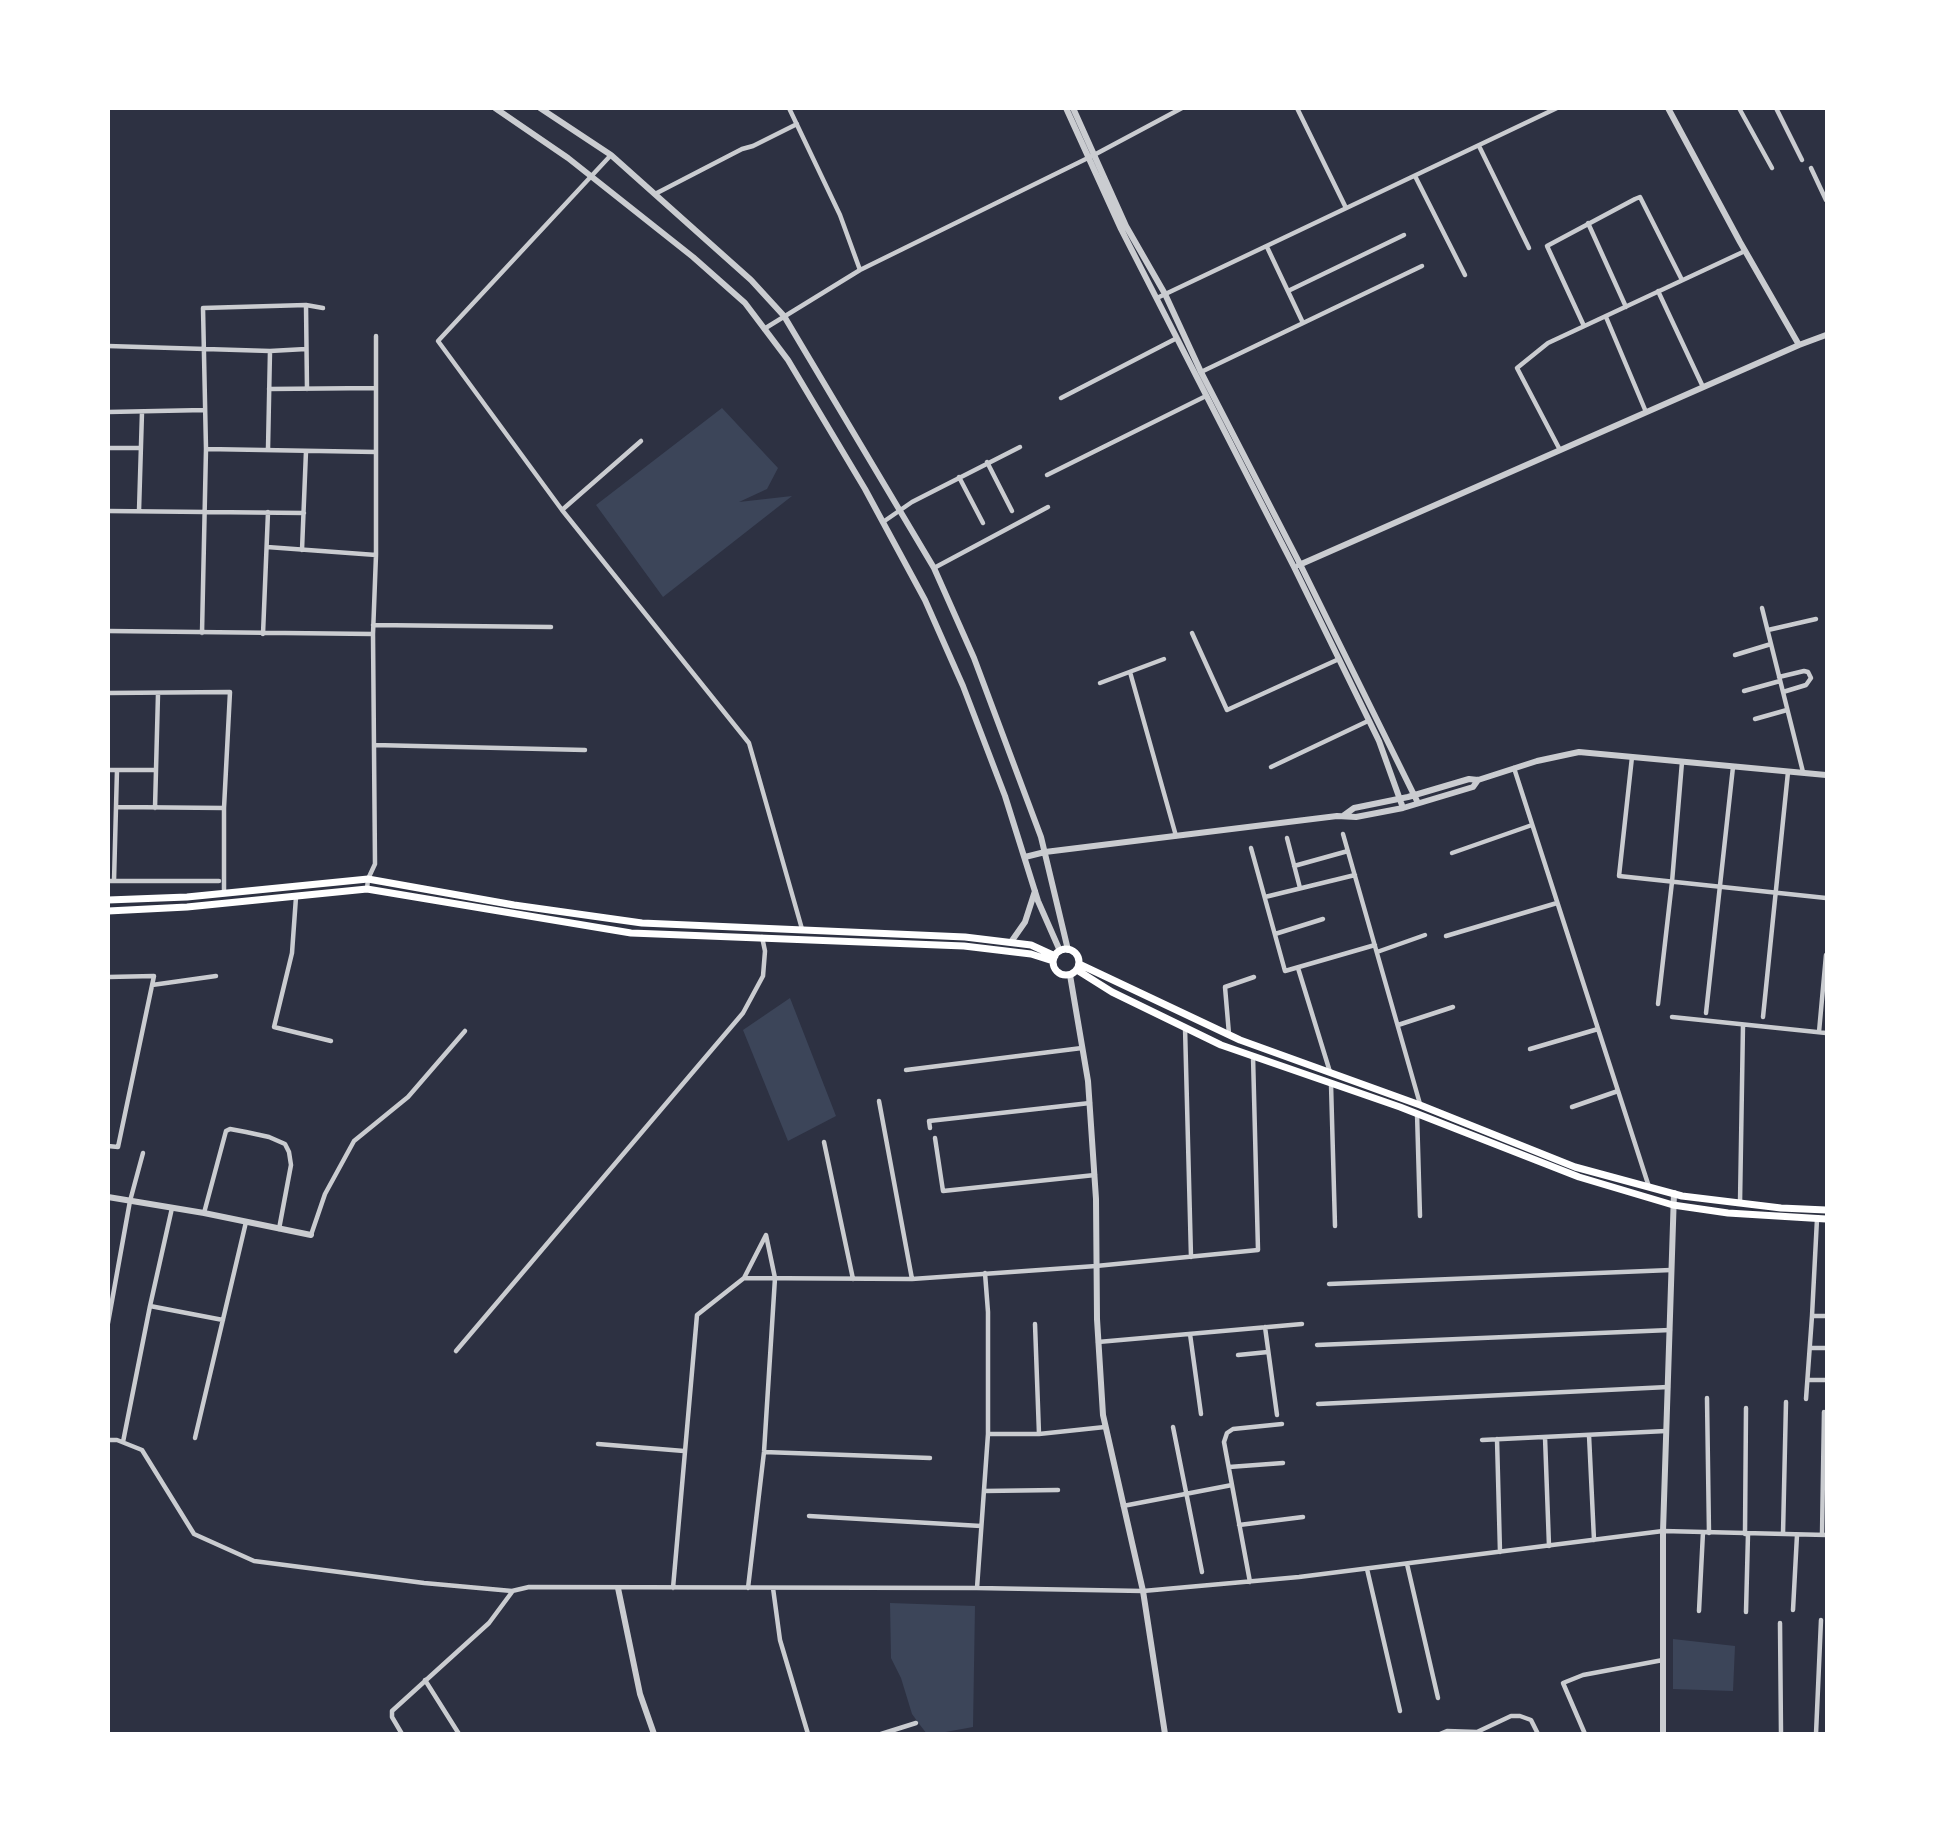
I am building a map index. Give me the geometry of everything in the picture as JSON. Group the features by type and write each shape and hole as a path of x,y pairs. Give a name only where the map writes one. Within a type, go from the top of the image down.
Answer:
{"main road":[{"path":"108,900 224,893 368,879 514,905 642,923 965,937 1031,945 1059,954"},
{"path":"108,911 187,907 367,889 631,933 762,936 964,946 1031,954 1076,954 1075,970"},
{"path":"1059,954 1058,972 1075,970 1229,1035 1420,1104 1575,1167 1674,1193 1781,1208 1826,1210"},
{"path":"1075,970 1112,992 1221,1045 1417,1113 1579,1177 1673,1205 1728,1213 1826,1219"}],"street":[{"path":"495,108 591,176 693,257 744,303 788,360 883,522 925,600 962,685 1059,954"},
{"path":"540,108 611,155 751,279 784,316 934,568 974,658 1045,852 1059,954"},
{"path":"789,108 840,215 860,270"},
{"path":"1066,108 1126,226 1165,294 1201,372 1418,803"},
{"path":"1073,108 1121,229 1206,396 1297,565 1379,741 1403,808"},
{"path":"764,329 860,270 1182,108"},
{"path":"1297,108 1346,208"},
{"path":"1157,298 1556,108"},
{"path":"1668,108 1799,345"},
{"path":"1739,108 1772,168"},
{"path":"1776,108 1802,160"},
{"path":"655,194 797,124"},
{"path":"1479,146 1529,248"},
{"path":"611,155 438,341 562,510 749,743 802,929"},
{"path":"1811,168 1826,200"},
{"path":"1415,176 1465,275"},
{"path":"1584,326 1547,246 1640,197 1682,280"},
{"path":"1588,223 1626,307"},
{"path":"1288,291 1404,235"},
{"path":"1267,247 1303,323"},
{"path":"1560,450 1517,368 1548,343 1745,251"},
{"path":"1201,372 1422,265"},
{"path":"1658,291 1703,387"},
{"path":"202,633 206,450 203,309 306,305 323,308"},
{"path":"306,305 307,389"},
{"path":"1606,317 1646,412"},
{"path":"1297,565 1826,335"},
{"path":"367,889 375,863 373,625 376,555 376,336"},
{"path":"1061,398 1177,338"},
{"path":"108,346 270,351 306,349"},
{"path":"268,449 270,351"},
{"path":"269,389 376,388"},
{"path":"1047,475 1206,396"},
{"path":"108,412 205,410"},
{"path":"139,510 142,412"},
{"path":"562,510 641,441"},
{"path":"883,522 912,502 1020,447"},
{"path":"108,448 141,448"},
{"path":"206,450 376,452"},
{"path":"302,550 306,451"},
{"path":"987,462 1013,511"},
{"path":"959,477 983,523"},
{"path":"934,568 1048,507"},
{"path":"108,511 304,513"},
{"path":"263,634 268,512"},
{"path":"267,547 376,555"},
{"path":"1762,608 1803,773"},
{"path":"1768,630 1816,619"},
{"path":"373,625 551,627"},
{"path":"108,631 373,634"},
{"path":"1192,633 1227,710 1339,659"},
{"path":"1735,655 1771,645"},
{"path":"1100,683 1164,659"},
{"path":"1744,691 1804,670 1808,672 1811,678 1806,685 1783,692"},
{"path":"1130,672 1176,836"},
{"path":"108,693 230,692 224,808 224,893"},
{"path":"155,808 158,694"},
{"path":"1755,719 1787,710"},
{"path":"1271,767 1368,720"},
{"path":"374,745 585,750"},
{"path":"1343,816 1354,808 1399,799 1469,779 1478,780 1579,752 1826,775"},
{"path":"1632,757 1619,876 1826,898"},
{"path":"1658,1004 1682,762"},
{"path":"1706,1013 1733,766"},
{"path":"1514,768 1650,1187"},
{"path":"108,770 155,770"},
{"path":"117,770 111,881 219,881"},
{"path":"1763,1017 1788,772"},
{"path":"1025,857 1045,852 1176,836 1343,816 1356,817 1403,808 1472,787 1478,780"},
{"path":"117,807 224,808"},
{"path":"1452,853 1532,825"},
{"path":"1343,834 1420,1104"},
{"path":"1287,838 1300,888"},
{"path":"1251,848 1285,971 1375,945"},
{"path":"1294,866 1348,851"},
{"path":"1265,897 1355,875"},
{"path":"1011,942 1025,922 1035,891"},
{"path":"296,896 292,953 274,1027 331,1041"},
{"path":"1446,936 1558,903"},
{"path":"1275,934 1323,919"},
{"path":"1377,952 1424,935"},
{"path":"456,1350 743,1013 763,976 765,951 762,936"},
{"path":"1819,1032 1826,955"},
{"path":"1298,968 1331,1073"},
{"path":"1075,970 1090,1103 1098,1342 1105,1427 1143,1591 1165,1734"},
{"path":"108,977 154,975 118,1147 108,1146"},
{"path":"152,985 216,976"},
{"path":"1229,1035 1225,987 1254,977"},
{"path":"1398,1025 1453,1007"},
{"path":"1672,1017 1826,1033"},
{"path":"1740,1203 1743,1025"},
{"path":"1185,1027 1191,1257"},
{"path":"1530,1049 1598,1029"},
{"path":"108,1197 311,1235 325,1194 354,1141 408,1097 465,1031"},
{"path":"906,1070 1083,1048"},
{"path":"744,1278 912,1279 1096,1266 1258,1250 1253,1056"},
{"path":"1331,1083 1335,1226"},
{"path":"1572,1107 1618,1091"},
{"path":"879,1101 912,1279"},
{"path":"930,1128 929,1121 1090,1103"},
{"path":"1417,1113 1420,1216"},
{"path":"204,1213 226,1130 246,1132 285,1144 289,1152 291,1165 279,1229"},
{"path":"934,1138 943,1191 1094,1175"},
{"path":"824,1142 853,1279"},
{"path":"108,1324 130,1201 143,1153"},
{"path":"1663,1734 1663,1531 1674,1193"},
{"path":"123,1442 173,1208"},
{"path":"1806,1399 1817,1219"},
{"path":"195,1438 246,1222"},
{"path":"673,1588 697,1315 744,1278 766,1235 775,1278 764,1452 748,1588"},
{"path":"1329,1284 1671,1270"},
{"path":"977,1588 988,1434 988,1312 985,1273"},
{"path":"150,1307 223,1320"},
{"path":"1812,1316 1826,1316"},
{"path":"1035,1324 1040,1434"},
{"path":"1098,1342 1302,1324"},
{"path":"1265,1327 1277,1415"},
{"path":"1317,1345 1670,1330"},
{"path":"1190,1334 1201,1414"},
{"path":"1810,1348 1826,1348"},
{"path":"1238,1355 1268,1352"},
{"path":"1808,1380 1826,1380"},
{"path":"1318,1404 1668,1387"},
{"path":"1699,1611 1706,1532 1707,1398"},
{"path":"1783,1534 1786,1402"},
{"path":"1746,1408 1746,1612"},
{"path":"108,1440 123,1442 142,1450 194,1534 254,1561 424,1583 512,1591 529,1587 1143,1591 1367,1569 1663,1531 1824,1535 1824,1412"},
{"path":"1250,1582 1224,1442 1227,1433 1233,1429 1282,1424"},
{"path":"988,1434 1040,1434 1105,1427"},
{"path":"1173,1427 1202,1572"},
{"path":"1482,1440 1666,1431"},
{"path":"1589,1434 1594,1540"},
{"path":"1545,1437 1549,1546"},
{"path":"1497,1439 1500,1552"},
{"path":"598,1444 685,1451"},
{"path":"764,1452 930,1458"},
{"path":"1229,1467 1283,1463"},
{"path":"1123,1506 1232,1485"},
{"path":"984,1491 1058,1490"},
{"path":"809,1516 981,1526"},
{"path":"1239,1525 1303,1517"},
{"path":"1793,1610 1797,1535"},
{"path":"1407,1564 1438,1698"},
{"path":"1367,1569 1400,1711"},
{"path":"618,1588 640,1693 654,1734"},
{"path":"774,1588 779,1640 808,1734"},
{"path":"402,1734 391,1714 489,1623 512,1591"},
{"path":"1816,1734 1821,1620"},
{"path":"1780,1623 1780,1734"},
{"path":"1585,1734 1563,1683 1583,1675 1663,1660"},
{"path":"425,1681 459,1734"},
{"path":"1440,1734 1447,1731 1477,1733 1511,1716 1531,1720 1538,1734"},
{"path":"881,1734 916,1723"}],"shaded area":[{"path":"722,408 778,468 767,489 739,502 792,496 663,597 596,505"},
{"path":"790,998 836,1116 788,1141 743,1030"},
{"path":"890,1603 975,1606 973,1727 927,1734 912,1714 901,1678 891,1658"},
{"path":"1673,1639 1735,1646 1733,1691 1673,1689"}]}
